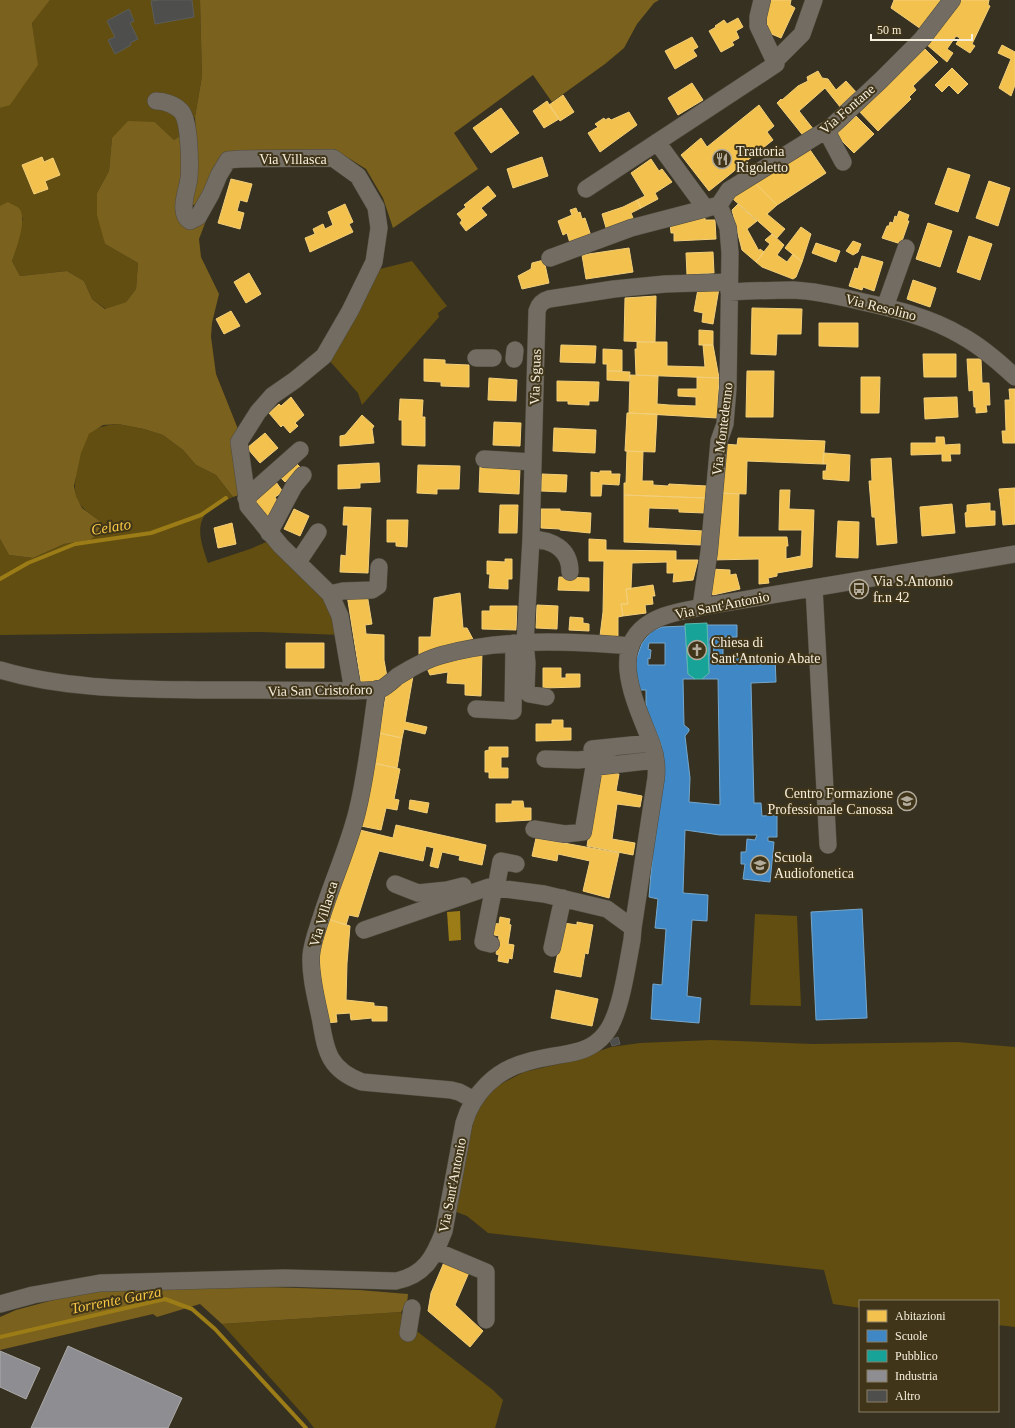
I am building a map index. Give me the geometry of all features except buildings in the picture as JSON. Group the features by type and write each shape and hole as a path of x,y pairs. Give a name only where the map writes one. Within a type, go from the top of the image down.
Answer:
{"street":[{"path":"586,189 776,64 758,26 758,17 762,0"},
{"path":"773,58 802,34 814,0"},
{"name":"Via Fontane","path":"712,207 729,190 831,127 881,80 916,44 952,0"},
{"path":"773,58 780,40"},
{"name":"Via Villasca","path":"156,101 165,101 182,112 188,126 189,177 184,198 185,216 190,221 198,217 228,160 240,159 333,158 358,176 376,207 379,228 374,262 350,311 324,356 295,380 272,396 258,412 239,442 248,506 269,533 330,594 340,616 353,691"},
{"path":"826,130 843,162"},
{"path":"550,258 631,228 712,207 657,142"},
{"name":"Via Montedenno","path":"701,607 709,552 719,441 725,424 728,388 730,254 728,228 712,207"},
{"path":"885,307 906,248"},
{"name":"Via Sguas","path":"520,643 531,539 537,311 539,305 543,301 549,299 614,289 665,284 729,287"},
{"name":"Via Resolino","path":"729,287 808,291 885,307 922,317 962,336 991,356 1015,377"},
{"path":"476,358 493,358"},
{"path":"246,498 300,450"},
{"path":"484,459 533,462"},
{"path":"269,533 294,486 303,475"},
{"path":"298,562 318,532"},
{"path":"531,539 551,542 564,552 569,559 570,572"},
{"name":"Via Sant'Antonio","path":"0,1304 80,1285 100,1283 285,1278 396,1281 410,1277 426,1266 436,1251 444,1231 464,1123 474,1100 492,1080 507,1069 527,1061 586,1049 595,1045 606,1033 616,1016 632,940 656,778 653,752 631,690 628,664 631,646 643,628 651,622 669,615 701,607 806,593 1015,554"},
{"path":"330,594 343,591 372,590 378,586 379,567"},
{"path":"806,593 828,845"},
{"name":"Via San Cristoforo","path":"0,670 23,677 123,689 353,691 384,687 407,670 441,655 481,647 520,643 585,642 631,646"},
{"path":"520,643 527,663 526,690 529,694 546,696"},
{"path":"476,710 513,711 520,643"},
{"name":"Via Villasca","path":"377,689 362,793 356,817 324,909 312,951 312,971 324,1043 328,1056 336,1067 342,1073 355,1080 362,1082 451,1090 459,1092 474,1100"},
{"path":"564,751 653,752"},
{"path":"545,759 578,760 653,752"},
{"path":"534,829 565,834 583,832 594,768 653,752"},
{"path":"490,944 483,942 485,887 501,861 516,864"},
{"path":"395,884 418,893 485,887 544,894 607,909 633,928"},
{"path":"364,930 485,887"},
{"path":"552,948 563,898"},
{"path":"607,909 637,904"},
{"path":"436,1251 486,1272 486,1320"},
{"path":"408,1332 412,1308"}],"shaded area":[{"path":"0,0 50,0 32,23 38,65 10,105 0,108"},
{"path":"50,0 200,0 202,76 195,117 183,134 174,140 155,122 112,138 109,171 97,193 105,244 138,263 136,289 126,302 106,309 92,299 84,281 67,271 20,276 12,261 23,218 0,206 0,108 10,104 37,65 32,22"},
{"path":"200,0 659,0 654,3 637,24 624,48 605,64 552,102 533,75 454,133 478,169 393,228 383,198 366,169 334,149 222,154 197,204 193,205 191,203 197,157 195,117 202,76"},
{"path":"128,121 155,122 174,140 183,134 183,163 178,197 196,225 207,218 199,239 201,257 219,294 212,323 211,337 216,374 240,434 242,494 233,497 216,475 196,465 183,450 163,435 144,429 118,424 103,425 89,434 81,453 74,486 76,496 82,508 101,522 99,532 90,540 64,544 33,558 9,555 0,539 0,206 8,202 19,208 21,213 22,226 12,261 20,276 67,271 84,281 92,299 105,309 126,302 136,289 138,263 105,244 97,215 97,193 109,171 112,138"},
{"path":"412,261 447,306 438,313 439,317 362,405 358,393 328,359 380,269"},
{"path":"118,424 144,429 163,435 183,450 196,465 216,475 233,497 210,509 202,521 200,535 208,563 250,549 271,540 328,595 342,635 260,632 0,635 0,539 9,555 33,558 64,544 90,540 101,522 83,508 76,496 75,483 80,454 86,438 92,431 107,425"},
{"path":"460,911 461,940 449,941 447,912"},
{"path":"755,914 797,916 801,1006 750,1005"},
{"path":"711,1040 813,1044 958,1042 1015,1047 1015,1327 999,1325 999,1300 859,1300 859,1308 833,1304 824,1270 488,1233 467,1216 454,1211 474,1119 480,1104 491,1089 524,1072 567,1062 611,1047 640,1043"},
{"path":"268,1287 359,1290 408,1294 407,1304 401,1312 222,1324 200,1304 157,1317 153,1314 0,1350 0,1317 16,1310 57,1299 119,1288"},
{"path":"401,1312 405,1322 493,1390 503,1400 495,1428 314,1428 222,1324"}],"waterway":[{"name":"Celato","path":"0,579 28,563 75,544 151,533 201,515 226,498"},
{"name":"Torrente Garza","path":"0,1337 165,1299 192,1309 215,1329 306,1428"}],"place":[{"name":"Trattoria Rigoletto","path":"722,159"},
{"name":"Via S.Antonio fr.n 42","path":"859,589"},
{"name":"Chiesa di Sant'Antonio Abate","path":"697,650"},
{"name":"Centro Formazione Professionale Canossa","path":"907,801"},
{"name":"Scuola Audiofonetica","path":"760,865"}]}
